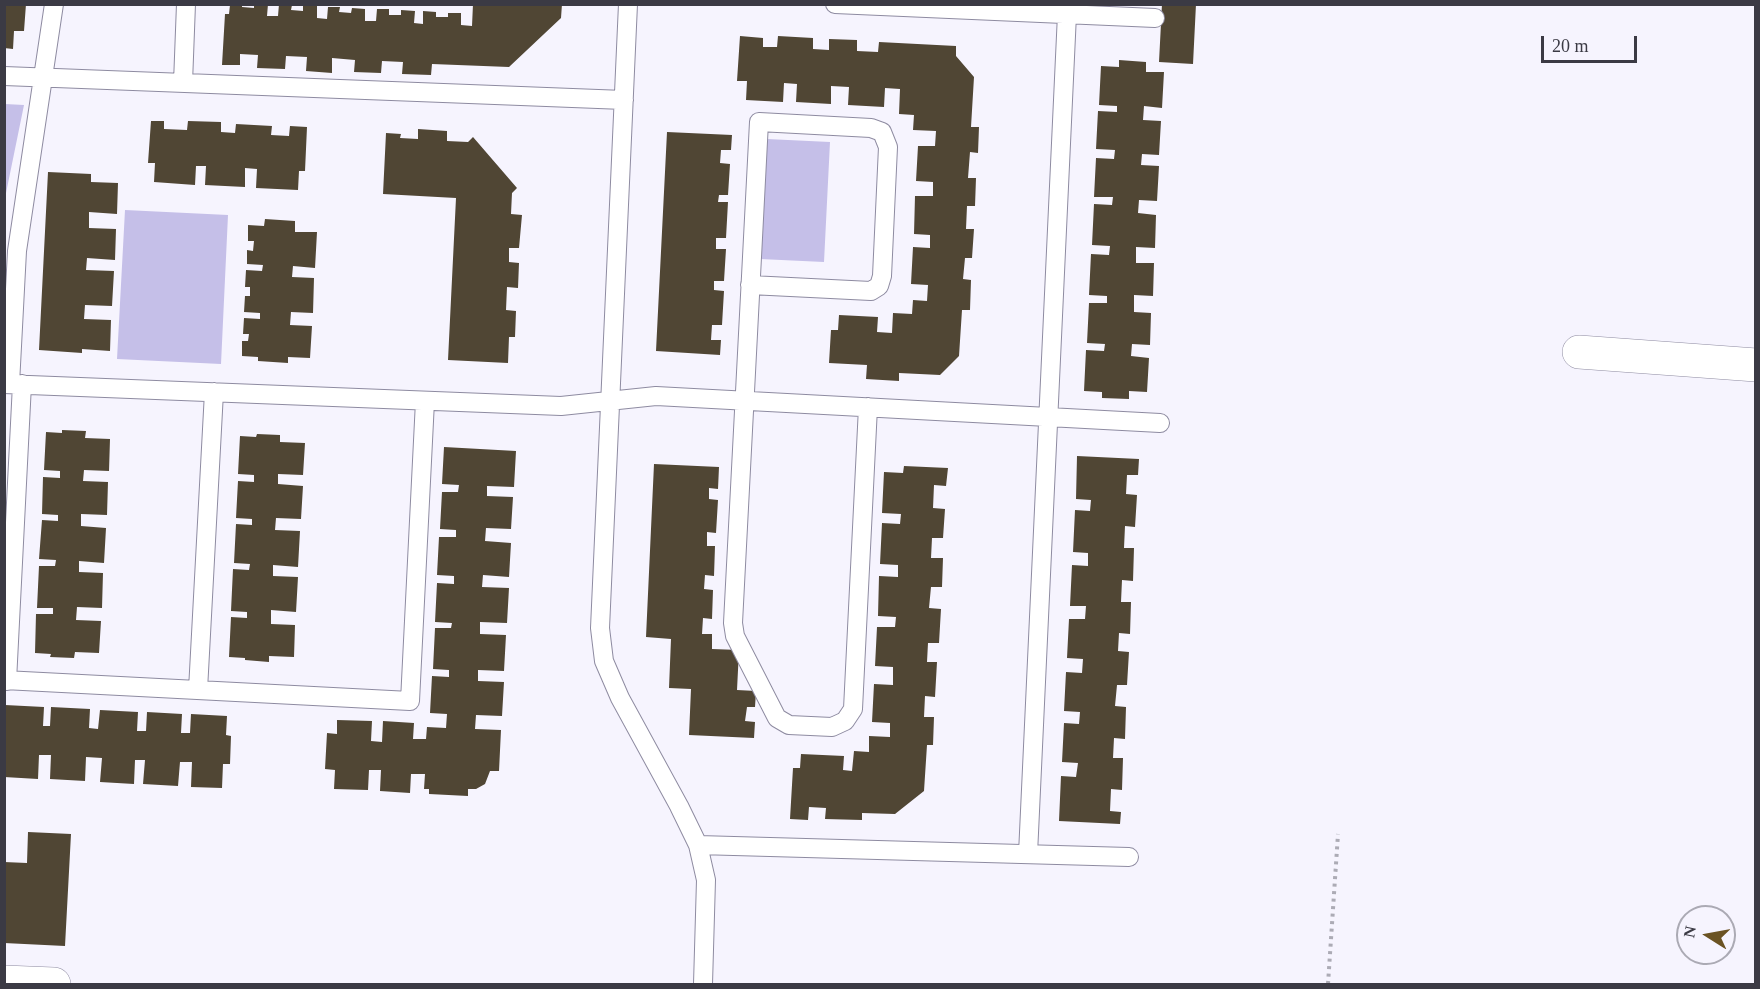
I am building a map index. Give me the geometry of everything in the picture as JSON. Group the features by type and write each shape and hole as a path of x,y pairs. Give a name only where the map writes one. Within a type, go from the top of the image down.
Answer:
{"street":[{"path":"1578,352 1755,365"},
{"path":"4,982 54,984"}],"lane":[{"path":"54,4 17,250 6,680 410,701 425,401"},
{"path":"183,83 186,4"},
{"path":"628,4 600,628 604,661 620,698 680,806 698,845 706,880 703,984"},
{"path":"836,4 1030,9 1067,14 1155,18"},
{"path":"1028,854 1067,14"},
{"path":"4,76 624,100"},
{"path":"750,285 871,291 879,286 882,276 888,147 882,132 871,128 759,122 750,285 744,400 733,623 735,636 777,718 789,725 832,728 845,721 852,709 868,407"},
{"path":"12,384 561,406 656,396 1160,423"},
{"path":"198,690 214,392"},
{"path":"698,845 1129,857"}],"path":[{"path":"1328,984 1338,834"}],"shaded area":[{"path":"4,104 24,105 5,198"},
{"path":"767,139 830,142 824,262 760,259"},
{"path":"125,210 228,215 221,364 117,359"}],"building":[{"path":"4,4 26,4 24,31 14,31 13,49 4,48"},
{"path":"254,4 268,4 267,16 278,16 279,4 292,5 291,10 303,11 303,5 317,6 317,18 327,19 328,7 340,7 339,12 351,13 352,8 365,9 365,21 376,21 377,9 389,9 389,15 401,15 401,10 415,11 414,23 423,24 423,11 436,12 436,17 448,17 448,13 461,13 461,25 472,26 473,4 562,4 561,18 509,67 432,64 431,75 402,74 403,62 382,61 381,73 354,72 355,60 332,58 332,73 306,71 307,57 286,56 285,69 257,68 258,55 240,54 240,65 222,65 225,14 229,14 230,5 254,8"},
{"path":"1162,4 1196,4 1193,64 1159,62"},
{"path":"740,36 763,38 763,47 777,47 778,36 813,38 813,49 829,50 829,39 857,40 857,51 878,52 879,42 956,46 956,56 974,77 971,127 979,127 978,153 970,152 968,178 976,178 975,206 967,206 966,229 974,229 972,258 965,258 963,279 971,280 970,310 962,310 959,356 940,375 899,373 899,381 866,379 867,365 829,363 831,330 838,330 839,315 878,317 877,332 892,333 893,313 912,314 913,300 927,301 928,285 911,284 913,247 930,248 930,235 914,234 915,196 933,196 933,182 916,181 918,146 935,146 936,131 913,130 914,115 899,114 900,89 885,88 884,107 848,105 849,87 831,86 831,104 796,102 797,84 784,83 783,102 746,100 747,81 737,81"},
{"path":"1119,60 1146,62 1146,72 1164,72 1162,108 1144,106 1143,120 1161,121 1159,155 1142,154 1141,165 1159,166 1157,201 1139,200 1138,213 1156,215 1155,248 1136,247 1136,263 1154,263 1153,296 1134,295 1134,312 1151,313 1150,345 1132,344 1131,356 1149,358 1147,392 1129,391 1129,399 1102,398 1102,392 1084,391 1086,350 1104,351 1105,344 1087,343 1089,303 1107,303 1107,296 1089,295 1091,254 1109,255 1110,246 1092,245 1094,204 1112,205 1113,197 1094,197 1096,158 1114,159 1115,150 1096,149 1098,111 1117,112 1117,106 1099,105 1101,66 1119,67"},
{"path":"151,121 164,121 164,129 187,130 188,121 221,122 221,132 235,133 236,124 272,126 271,135 289,136 290,126 307,127 305,171 299,171 298,190 256,188 257,169 245,168 245,187 205,185 206,166 196,166 195,185 154,182 155,163 148,163"},
{"path":"418,129 447,131 447,141 468,142 473,137 517,188 512,193 511,214 522,215 519,248 509,248 509,262 519,263 518,288 507,287 506,310 516,311 515,337 509,337 508,363 448,360 456,198 383,194 386,133 401,134 400,138 418,139"},
{"path":"667,132 732,135 731,150 721,150 720,163 730,164 728,195 719,195 718,202 728,202 726,238 716,238 716,249 726,249 724,281 714,281 714,290 724,291 722,325 712,325 711,340 721,340 720,355 656,351"},
{"path":"48,172 91,174 91,182 118,183 117,214 89,212 89,228 116,229 115,260 87,258 86,270 114,271 112,306 85,305 84,319 111,320 110,351 82,349 82,353 39,350"},
{"path":"265,219 295,221 295,232 317,232 315,268 293,266 292,277 314,278 313,313 291,312 290,325 312,326 310,358 288,357 288,363 258,361 258,357 242,356 242,341 248,341 249,334 243,334 244,318 260,319 260,313 244,312 245,296 250,296 250,287 245,287 246,270 262,271 263,265 247,264 247,250 253,251 254,241 248,241 248,225 264,226"},
{"path":"62,430 86,431 85,438 110,439 109,471 84,470 83,481 108,482 107,515 81,514 81,526 106,528 104,563 79,561 79,572 103,573 102,608 77,607 76,620 101,621 99,653 75,652 74,658 50,657 51,654 35,653 36,614 53,614 53,608 37,608 39,566 55,566 56,560 39,559 42,520 58,521 58,515 42,514 43,477 60,478 60,471 44,470 46,432 62,433"},
{"path":"257,434 280,435 280,442 305,443 303,475 278,474 278,484 303,486 301,519 276,518 275,530 300,531 298,567 273,565 273,576 298,577 296,612 271,610 271,624 295,625 294,657 269,656 269,662 229,657 231,617 247,618 247,612 231,611 233,569 249,570 250,564 234,563 236,524 252,525 252,519 236,518 238,481 254,482 254,475 238,474 240,436 256,437"},
{"path":"444,447 516,451 514,487 487,486 487,496 513,497 511,529 486,528 485,541 511,543 509,577 483,575 482,587 509,588 507,623 480,622 480,634 506,635 504,671 478,670 478,681 504,682 502,716 476,715 475,729 501,730 499,771 490,771 485,784 476,789 468,789 468,796 429,794 429,789 424,789 425,774 411,774 410,793 380,791 381,770 369,770 368,790 334,789 335,770 325,769 327,733 337,734 337,720 372,721 371,741 382,742 383,721 414,723 413,739 426,739 427,727 446,728 447,714 430,713 432,676 449,677 449,670 433,669 435,628 451,628 452,623 435,622 437,583 454,584 454,576 437,575 439,537 456,537 456,530 440,529 442,492 458,492 459,485 442,484"},
{"path":"1077,456 1139,459 1138,475 1127,475 1126,494 1137,495 1135,527 1125,526 1124,548 1134,548 1133,581 1122,580 1121,602 1131,602 1130,634 1119,633 1118,651 1129,652 1127,685 1117,685 1115,706 1126,707 1125,739 1114,738 1113,758 1123,758 1122,790 1111,789 1110,811 1121,812 1120,824 1059,821 1061,776 1076,777 1078,763 1062,762 1064,723 1079,724 1080,712 1064,711 1066,672 1082,673 1083,659 1067,658 1069,619 1085,619 1086,606 1070,606 1072,565 1088,566 1088,553 1073,552 1075,510 1090,511 1091,500 1076,499"},
{"path":"654,464 719,467 718,489 709,488 709,499 718,500 716,533 707,532 707,546 715,546 714,576 705,575 704,589 713,590 712,619 703,618 702,634 712,634 712,649 739,650 737,690 756,691 755,707 747,707 745,721 755,722 754,738 689,735 691,689 669,688 671,639 646,637"},
{"path":"904,466 948,468 946,486 934,485 933,508 945,509 943,538 932,538 931,558 943,558 942,587 931,587 929,608 941,609 939,643 928,643 927,662 937,662 935,697 925,696 924,717 934,717 933,745 927,745 924,791 895,814 862,813 862,820 825,819 826,808 809,807 808,820 790,819 793,768 800,768 801,754 844,756 843,770 852,771 854,751 869,752 869,736 890,737 890,723 872,722 874,684 893,685 893,667 875,666 877,627 895,627 896,617 878,616 879,576 898,577 898,565 880,564 882,523 900,524 901,514 882,513 884,472 903,473"},
{"path":"5,705 44,707 43,726 50,726 51,707 90,709 89,728 98,729 100,710 138,712 137,731 146,731 147,712 182,714 181,733 190,733 191,714 227,716 226,735 231,736 230,764 223,764 222,788 191,787 192,762 180,762 178,786 143,784 145,760 135,760 134,784 100,782 102,758 86,757 85,781 50,779 51,755 39,755 38,779 4,777"},
{"path":"28,832 71,834 65,946 4,943 4,862 27,863"}]}
